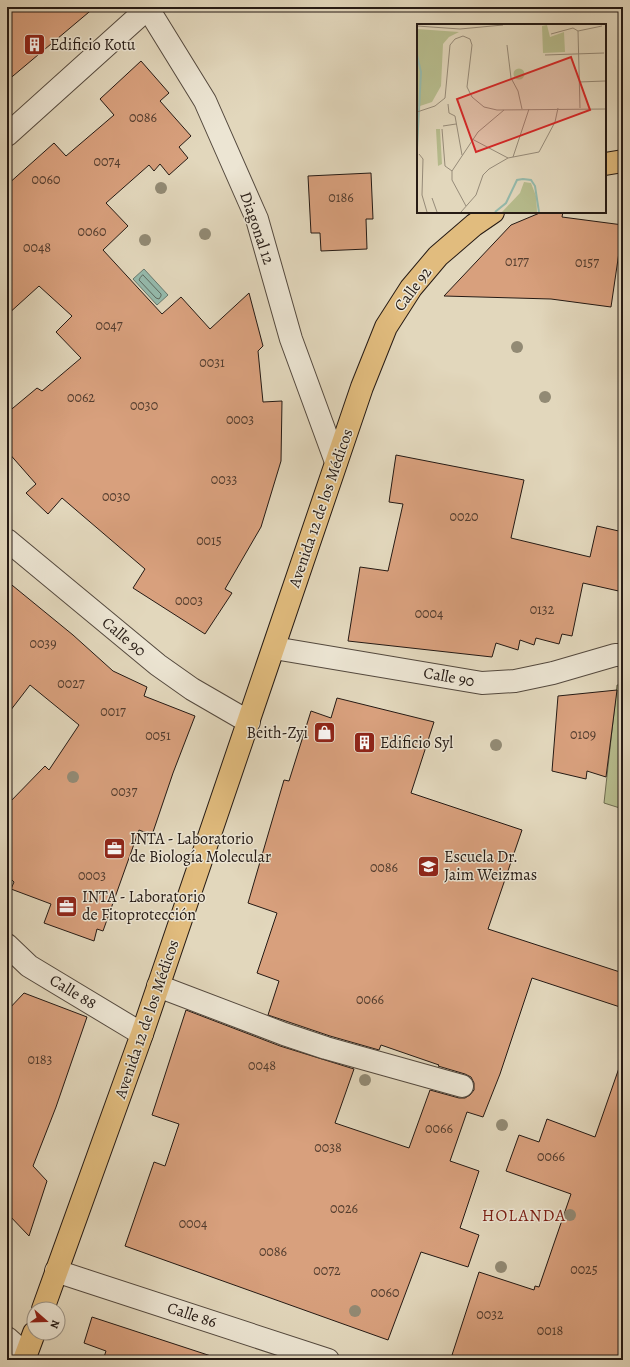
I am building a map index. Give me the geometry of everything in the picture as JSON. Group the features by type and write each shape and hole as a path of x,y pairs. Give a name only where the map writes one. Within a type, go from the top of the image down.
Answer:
{"main road":[{"path":"606,164 623,161"},
{"name":"Calle 92","path":"362,387 386,327 411,288 438,256 474,225 492,213"},
{"name":"Avenida 12 de los Médicos","path":"46,1301 142,1034 362,387"},
{"path":"25,1357 31,1341"}],"street":[{"path":"7,135 147,8"},
{"name":"Diagonal 12","path":"147,8 205,101 257,219 291,339 336,462"},
{"name":"Calle 90","path":"7,540 158,665 192,689 249,722"},
{"name":"Calle 90","path":"274,648 482,683 522,680 615,655 623,655"},
{"name":"Calle 88","path":"7,945 29,966 142,1034"},
{"path":"158,986 284,1034 326,1048 462,1086"},
{"name":"Calle 86","path":"56,1271 328,1360"},
{"path":"7,1338 25,1357"}],"shaded area":[{"path":"617,685 623,685 623,809 604,803"}],"water":[{"path":"144,269 168,295 157,305 133,279"}],"building":[{"name":"Edificio Kotu","path":"7,7 95,7 7,81"},
{"path":"141,61 169,93 160,101 191,136 179,147 188,158 169,175 160,164 154,171 149,165 106,203 128,226 103,250 162,314 181,297 210,329 249,293 263,346 258,351 263,402 282,401 281,461 261,527 225,589 232,593 205,634 133,588 145,569 62,498 48,514 26,493 36,484 7,451 7,413 37,388 42,391 81,358 56,332 72,316 39,286 7,315 7,185 54,143 66,156 114,115 100,99"},
{"path":"371,173 373,219 366,219 367,249 321,251 320,233 311,233 308,176"},
{"path":"540,213 563,213 562,217 623,225 611,307 551,299 444,296 511,225"},
{"path":"396,455 524,480 511,538 590,557 597,526 623,532 623,592 583,583 572,636 562,634 559,644 536,638 534,645 520,640 518,650 496,643 492,657 348,641 360,567 388,571 403,504 389,502"},
{"path":"7,581 73,635 113,671 147,687 144,696 195,716 173,773 152,835 139,830 103,931 97,929 94,941 44,923 51,904 11,889 14,882 7,875 7,805 45,766 49,770 79,725 30,685 7,715"},
{"path":"617,690 606,777 587,771 586,779 552,771 558,696"},
{"path":"337,698 434,722 411,793 522,830 488,929 623,973 623,1008 532,978 500,1074 483,1117 467,1112 450,1161 479,1171 460,1228 479,1235 468,1267 421,1252 388,1340 125,1246 154,1162 165,1166 179,1124 152,1115 186,1010 280,1046 354,1069 335,1123 409,1148 430,1090 459,1098 465,1098 474,1090 474,1083 471,1077 465,1074 438,1066 439,1065 381,1045 379,1050 330,1036 268,1015 279,981 257,973 277,913 248,903 284,780 289,781 311,711 331,718"},
{"path":"24,993 87,1017 56,1107 33,1166 47,1181 29,1236 7,1213 7,1011"},
{"path":"619,1068 623,1068 623,1360 469,1360 452,1355 479,1272 534,1290 535,1286 539,1287 571,1194 506,1171 519,1135 539,1142 547,1119 595,1137"},
{"path":"92,1317 211,1356 210,1360 103,1360 106,1351 84,1343"}],"place":[{"name":"Edificio Kotu","path":"34,45"},
{"name":"Beith-Zyi","path":"324,733"},
{"name":"Edificio Syl","path":"364,743"},
{"name":"INTA - Laboratorio de Biología Molecular","path":"115,848"},
{"name":"Escuela Dr. Jaim Weizmas","path":"429,866"},
{"name":"INTA - Laboratorio de Fitoprotección","path":"67,906"}],"district":[{"name":"HOLANDA","path":"524,1215"}]}
